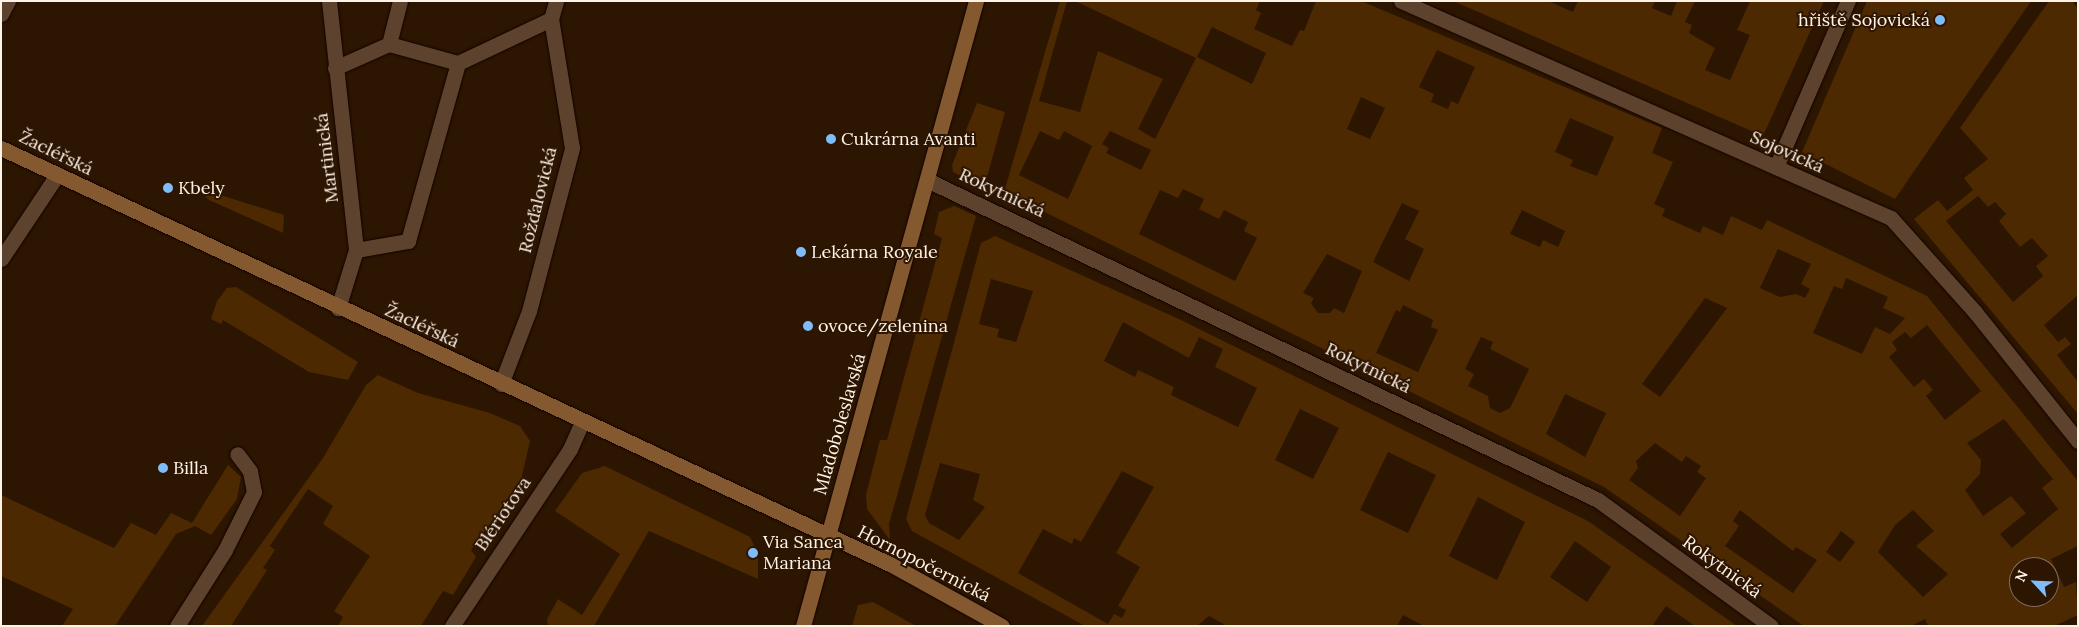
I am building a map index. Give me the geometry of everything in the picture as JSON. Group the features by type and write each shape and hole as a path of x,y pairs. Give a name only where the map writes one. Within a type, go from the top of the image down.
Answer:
{"street":[{"path":"1,14 8,1"},
{"name":"Martinická","path":"329,1 356,250 338,308"},
{"path":"389,44 400,1"},
{"name":"Rožďalovická","path":"501,384 529,312 572,148 551,20 556,1"},
{"name":"Mladoboleslavská","path":"803,626 976,1"},
{"name":"Sojovická","path":"1401,1 1891,218 1975,312 2078,441"},
{"path":"1776,167 1848,1"},
{"path":"335,68 389,44 458,63 551,20"},
{"path":"356,250 408,241 458,63"},
{"name":"Žacléřská","path":"1,148 338,308 828,536"},
{"path":"1,259 57,175"},
{"name":"Rokytnická","path":"927,180 1598,500 1771,626"},
{"name":"Blériotova","path":"452,626 570,449 582,422"},
{"path":"176,626 225,550 254,492 250,471 237,454"},
{"name":"Hornopočernická","path":"828,536 1002,626"}],"shaded area":[{"path":"1060,1 1067,1 1039,101 1080,112 1098,51 1163,79 1138,129 1155,139 1196,58 1075,1 1260,1 1256,10 1261,13 1254,29 1292,46 1300,30 1304,31 1316,1 1361,1 1662,128 1652,153 1673,162 1654,204 1665,209 1662,216 1700,233 1703,226 1723,235 1731,216 1762,230 1767,220 1927,296 2078,481 2078,546 2055,557 2009,557 2009,607 2059,607 2059,576 2064,587 2076,582 2078,615 2054,626 1928,626 1925,619 1911,626 1804,626 1604,487 1004,192","holes":["1212,27 1266,53 1252,84 1197,57","1437,50 1475,67 1458,104 1451,101 1448,109 1431,102 1434,94 1419,87","1361,97 1385,108 1370,139 1347,129","1570,118 1614,137 1597,176 1570,166 1573,160 1555,152","1040,131 1059,140 1064,131 1092,146 1068,199 1019,175","1110,131 1151,150 1141,170 1106,153 1109,148 1102,144","1183,189 1204,199 1199,209 1219,219 1224,210 1248,222 1244,231 1257,238 1235,281 1139,234 1160,190 1178,198","1402,203 1419,211 1405,239 1424,249 1409,281 1373,262","1522,210 1565,231 1558,247 1543,240 1540,247 1510,234","1778,249 1811,264 1801,284 1810,289 1805,298 1796,294 1780,297 1760,288","1327,254 1362,271 1344,313 1334,308 1330,313 1318,313 1311,303 1314,298 1303,293","1846,278 1888,297 1883,308 1905,318 1890,334 1875,327 1862,354 1813,333 1834,286 1842,289","1705,298 1727,308 1660,397 1642,384","1403,305 1433,320 1431,327 1438,330 1418,372 1376,353 1396,310 1400,312","1927,325 1981,391 1945,420 1926,396 1933,390 1924,379 1914,387 1889,357 1897,350 1892,342 1905,332 1911,338","1481,337 1493,342 1490,349 1529,369 1510,408 1500,413 1490,408 1488,396 1468,386 1474,374 1465,369","1565,394 1606,413 1585,457 1546,434","2004,419 2053,479 2042,488 2058,509 2012,548 2000,534 2026,513 2011,496 1983,516 1965,490 1980,474 1981,460 1967,443","1655,443 1682,462 1686,456 1701,466 1697,472 1706,478 1680,516 1629,480 1638,468 1636,461","1740,510 1793,551 1796,547 1817,560 1793,593 1725,546 1739,526 1733,521","1913,510 1934,531 1916,546 1948,574 1923,597 1878,552 1895,525","1841,531 1855,542 1840,562 1826,552"]},
{"path":"1453,1 1548,1 1573,12 1578,1 1655,1 1652,8 1671,16 1677,1 1695,1 1685,22 1692,25 1689,33 1715,48 1705,70 1730,80 1750,35 1737,30 1750,1 1824,1 1763,136"},
{"path":"1867,1 2031,1 1895,199 1802,152"},
{"path":"2049,1 2072,1 2078,9 2078,295 2044,325 2058,342 2065,337 2071,344 2057,355 2078,382 2078,414 1914,219 1938,200 1947,211 1973,190 1964,178 1988,159 1960,128","holes":["1978,196 1988,207 1995,202 2006,214 1999,221 2020,247 2032,238 2048,256 2036,266 2043,276 2013,302 1946,221"]},
{"path":"977,103 1005,112 984,188 953,172 952,165"},
{"path":"211,192 284,215 283,233 209,200 205,196"},
{"path":"954,206 976,216 889,524 890,540 867,509 866,495 880,440 887,440 942,238 934,234 939,212"},
{"path":"995,236 1181,320 1588,521 1737,626 1695,626 1666,606 1652,626 1424,626 1403,615 1397,626 1227,626 1209,616 1197,626 1085,626 912,531 906,519 981,243","holes":["991,279 1033,291 1016,342 997,337 999,329 979,324","1123,322 1189,358 1199,337 1223,349 1215,367 1257,388 1238,427 1171,395 1174,387 1138,370 1135,377 1104,361","1300,409 1339,428 1313,479 1275,460","1388,452 1436,475 1408,533 1360,510","940,463 980,474 973,500 985,507 959,540 929,523 925,515","1122,471 1154,487 1116,553 1140,567 1118,606 1126,610 1122,618 1114,614 1108,624 1018,573 1043,529 1072,544 1074,538 1081,542","1478,497 1525,522 1497,580 1449,556","1575,541 1611,567 1587,602 1550,577"]},
{"path":"236,287 358,362 348,380 309,372 223,320 221,324 211,319 217,301 227,288"},
{"path":"378,375 418,393 490,413 520,426 530,441 521,480 471,550 476,557 453,595 443,591 421,626 338,626 343,617 334,611 370,556 323,524 333,506 308,489 270,546 275,550 263,568 267,570 231,626 202,626 323,458 366,385"},
{"path":"228,465 241,477 237,499 211,535 195,526 176,534 115,626 62,626 73,609 1,576 1,495 114,548 131,523 156,535 171,513 192,523"},
{"path":"605,466 750,537 758,554 758,579 649,531 594,626 548,626 547,619 558,599 582,615 620,554 555,511 582,473"},
{"path":"873,602 916,626 852,626 858,605"}],"place":[{"name":"hřiště Sojovická","path":"1940,20"},
{"name":"Cukrárna Avanti","path":"831,139"},
{"name":"Kbely","path":"168,188"},
{"name":"Lekárna Royale","path":"801,252"},
{"name":"ovoce/zelenina","path":"808,326"},
{"name":"Billa","path":"163,468"},
{"name":"Via Sanca Mariana","path":"753,553"}]}
